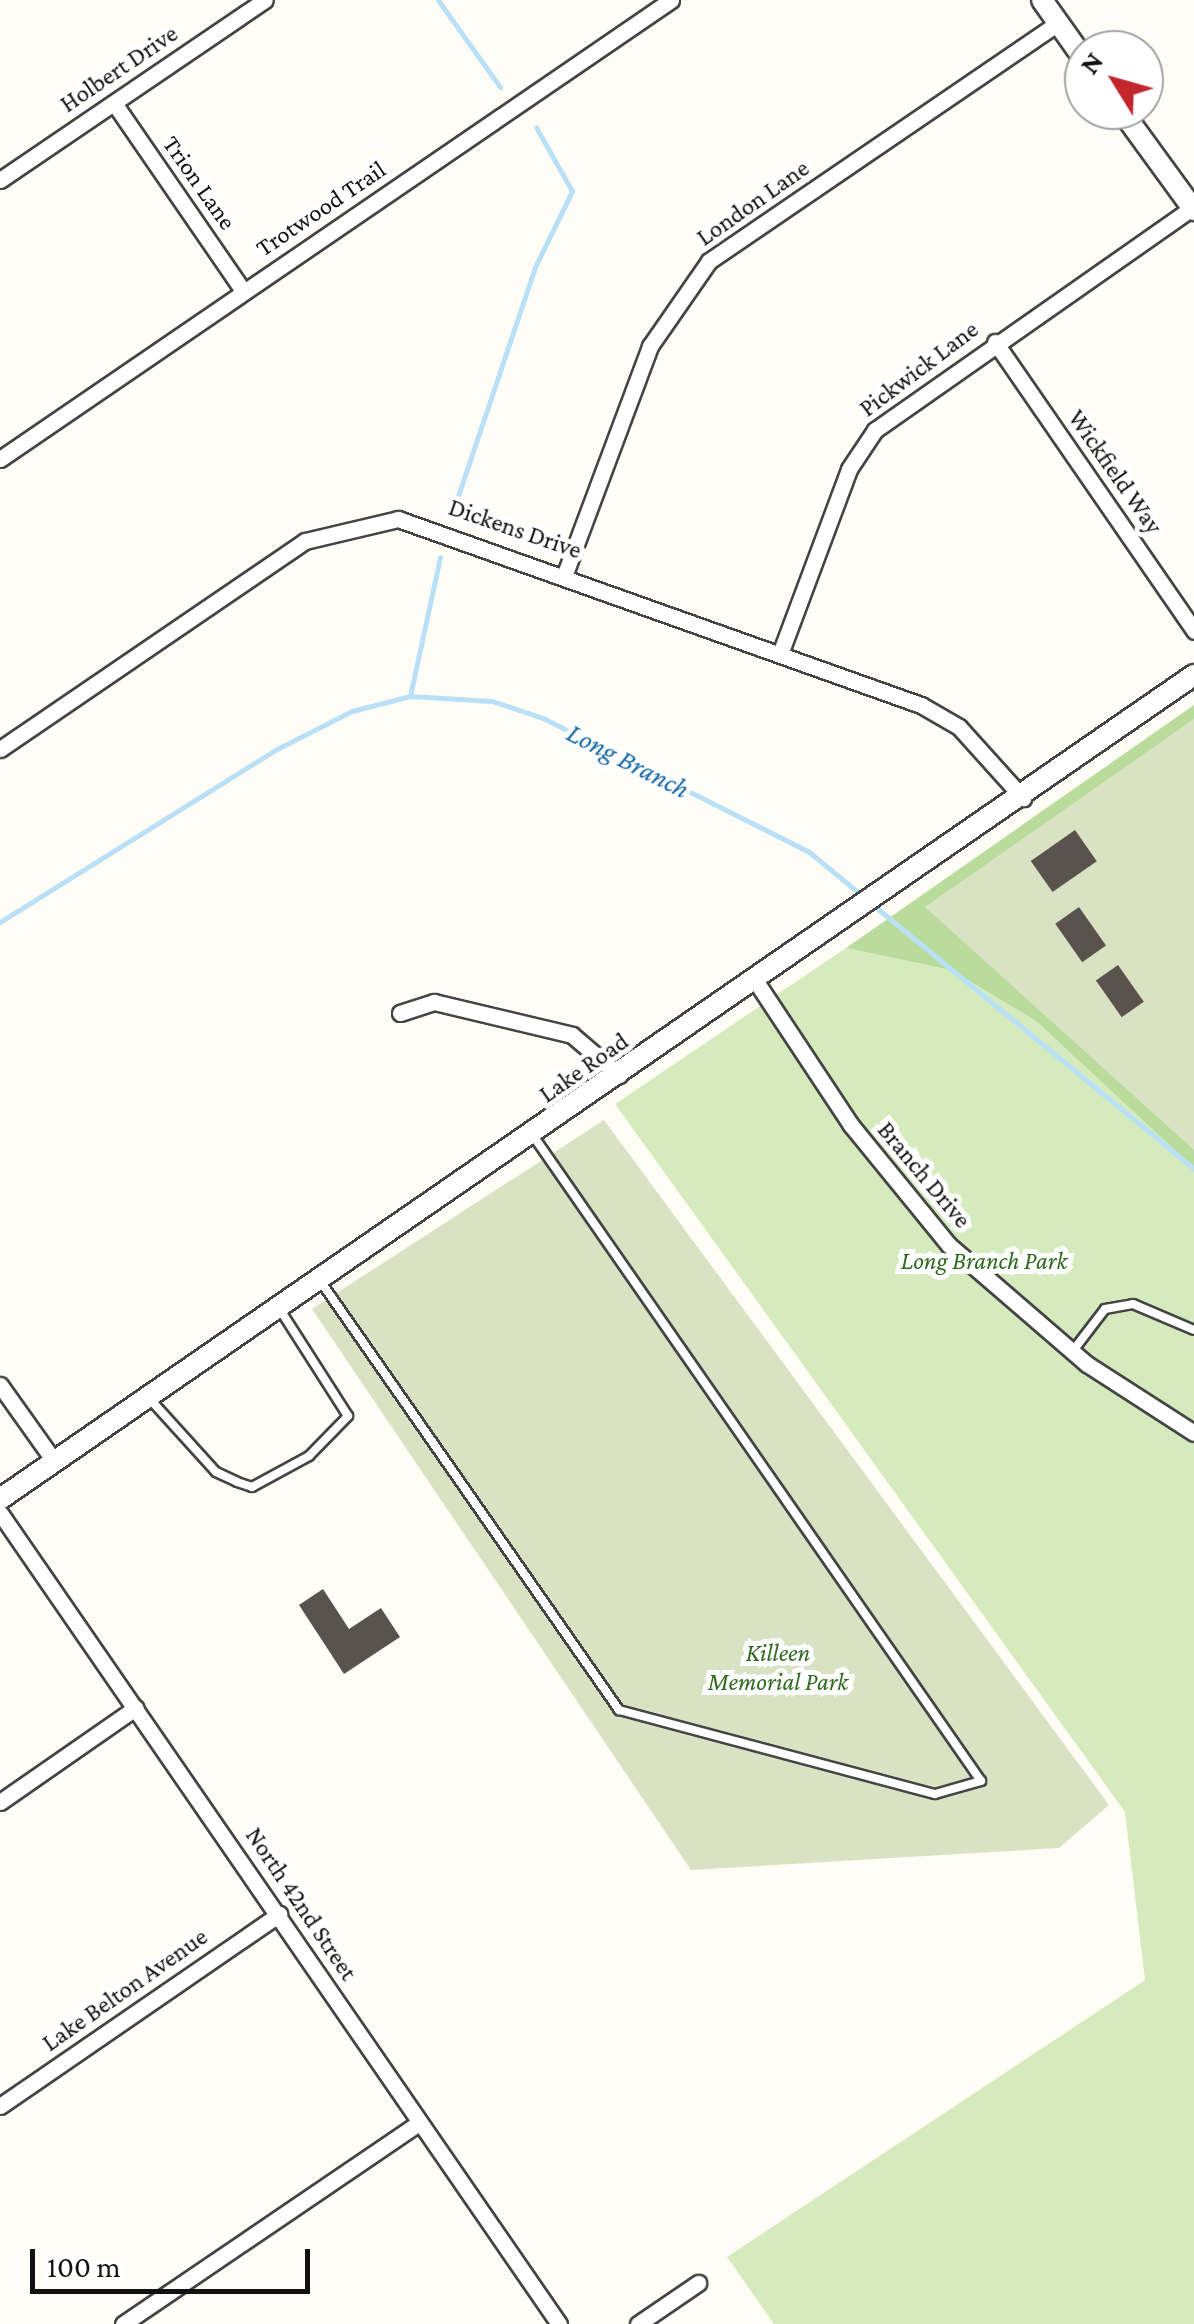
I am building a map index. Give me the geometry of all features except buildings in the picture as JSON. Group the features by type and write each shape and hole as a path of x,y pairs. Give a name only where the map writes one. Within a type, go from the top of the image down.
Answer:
{"street":[{"name":"Holbert Drive","path":"0,180 266,0"},
{"name":"Trotwood Trail","path":"0,460 671,0"},
{"path":"1042,0 1064,31"},
{"name":"London Lane","path":"566,571 650,346 708,261 1058,23"},
{"name":"Trion Lane","path":"114,103 244,292"},
{"path":"1136,130 1193,209"},
{"name":"Pickwick Lane","path":"780,654 849,469 875,430 996,342 1193,209"},
{"name":"Wickfield Way","path":"996,342 1194,631"},
{"name":"Dickens Drive","path":"0,749 336,528 398,519 566,571 922,704 959,727 1022,798"},
{"name":"Lake Road","path":"0,1499 896,886 1194,674"},
{"name":"Branch Drive","path":"755,980 913,1206 1072,1352 1194,1433"},
{"path":"400,1013 434,1002 572,1035 618,1074"},
{"path":"0,1384 54,1461"},
{"name":"North 42nd Street","path":"0,1513 559,2324"},
{"path":"0,1802 135,1708"},
{"name":"Lake Belton Avenue","path":"0,2106 279,1914"},
{"path":"123,2324 420,2123"},
{"path":"638,2324 698,2282"}],"lane":[{"path":"318,1279 619,1710 935,1794 981,1781 532,1134"},
{"path":"1072,1352 1106,1310 1133,1304 1194,1330"},
{"path":"148,1398 216,1472 237,1482 252,1486 309,1456 348,1416 279,1308"}],"green space":[{"path":"1194,705 1194,1168 1036,1021 951,970 846,948"},
{"path":"1194,719 1194,1150 925,907"},
{"name":"Long Branch Park","path":"846,948 951,970 1036,1021 1194,1168 1194,2324 774,2324 727,2257 1145,1980 1125,1812 615,1104"},
{"name":"Killeen Memorial Park","path":"604,1120 1109,1805 1059,1848 691,1870 312,1309"}],"waterway":[{"path":"438,0 500,87"},
{"path":"454,508 535,267 572,191 536,127"},
{"path":"410,696 440,557"},
{"name":"Long Branch","path":"0,922 277,749 352,711 410,696 492,701 543,718 808,851 865,898"},
{"name":"Long Branch","path":"873,905 1194,1169"}]}
